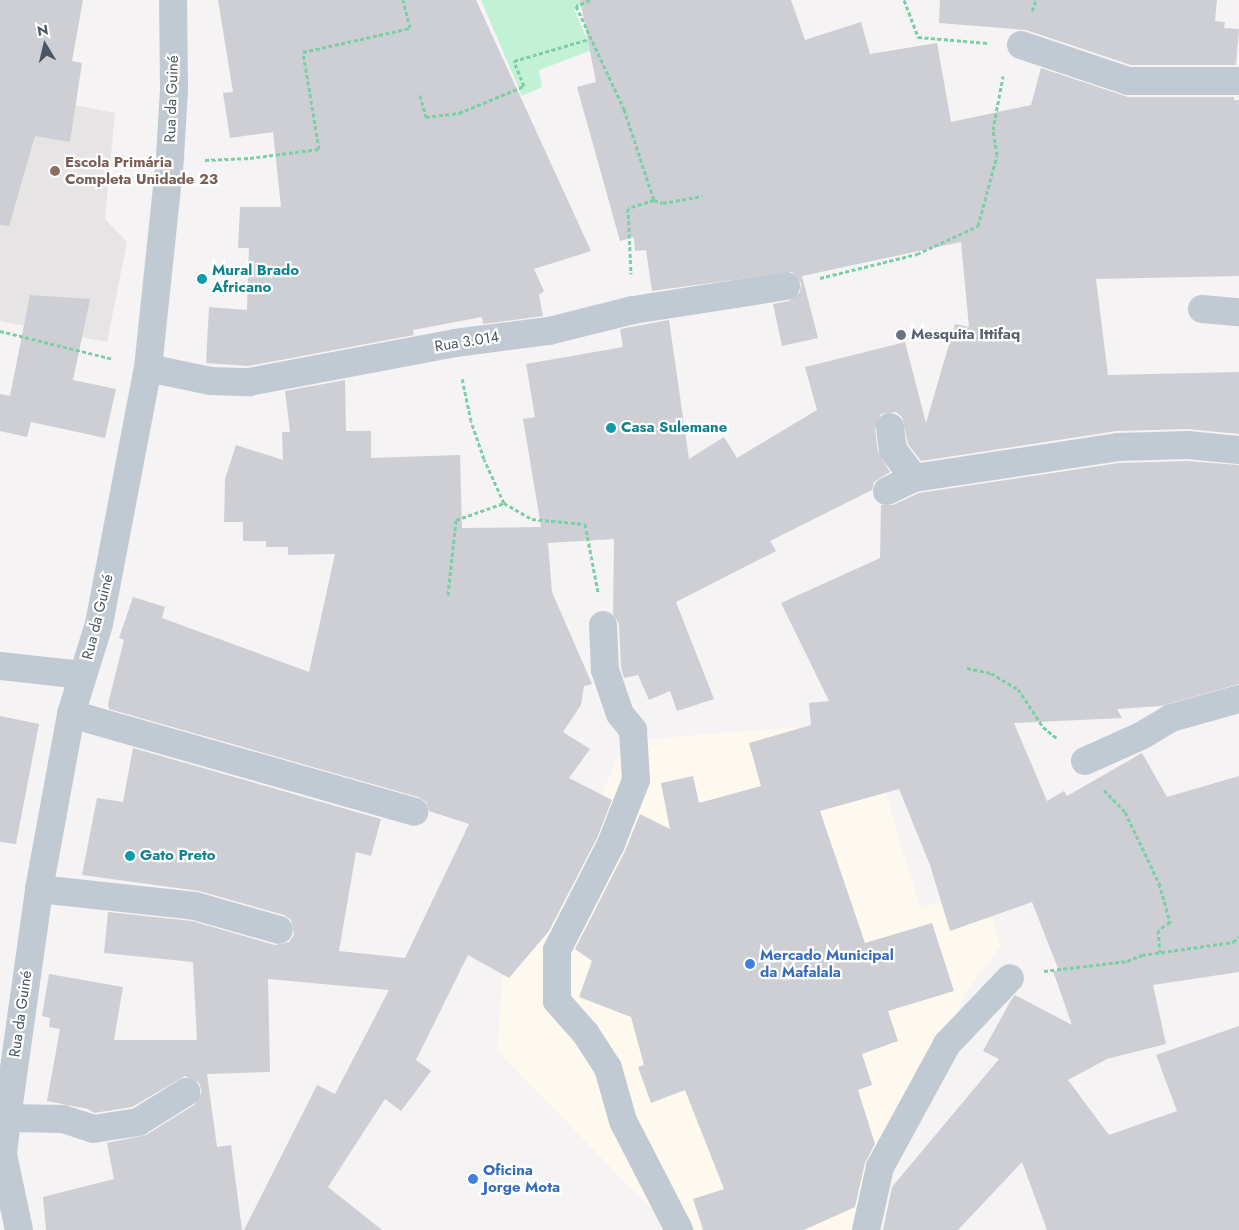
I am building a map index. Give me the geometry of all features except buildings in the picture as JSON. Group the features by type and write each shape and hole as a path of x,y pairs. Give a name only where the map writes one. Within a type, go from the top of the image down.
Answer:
{"street":[{"name":"Rua da Guiné","path":"19,1230 3,1155 7,1118 39,889 71,714 99,624 148,368 170,157 174,89 173,0"},
{"path":"1015,45 1128,81 1239,81"},
{"name":"Rua 3.014","path":"148,368 211,381 249,382 455,343 549,331 633,310 786,286"},
{"path":"1202,309 1239,312"},
{"path":"890,427 892,450 914,478"},
{"path":"887,491 914,478 1118,447 1188,444 1239,450"},
{"path":"603,625 605,670 620,714 633,730 636,780 611,844 556,950 557,1001 586,1034 608,1068 623,1121 679,1230"},
{"path":"0,666 83,674"},
{"path":"1085,761 1141,736 1171,718 1239,698"},
{"path":"71,714 414,812"},
{"path":"39,889 195,906 279,930"},
{"path":"866,1230 880,1167 942,1052 1010,978"},
{"path":"7,1118 63,1119 93,1129 138,1122 186,1092"}],"path":[{"path":"170,157 219,160 319,149 303,52 410,28 403,0"},
{"path":"590,0 576,6 589,39 624,109 654,200"},
{"path":"786,286 917,254 978,226 997,154 993,130 1015,45 918,37 904,0"},
{"path":"420,95 426,117 459,113 524,86 514,61 589,39"},
{"path":"633,310 628,208 654,200 663,203 702,196"},
{"path":"0,331 148,368"},
{"path":"455,343 471,421 504,503 532,519 585,524 603,625"},
{"path":"448,595 456,520 504,503"},
{"path":"1010,978 1032,972 1127,961 1142,955 1233,942 1239,937"}],"shaded area":[{"name":"Escola Primária Completa Unidade 23","path":"0,90 115,113 105,219 127,242 107,342 0,321"},
{"name":"Mercado Municipal da Mafalala","path":"795,727 828,757 872,748 920,908 983,890 1001,946 968,989 859,1230 672,1230 497,1051 502,981 565,878 625,741"}],"green space":[{"path":"481,0 598,0 574,9 592,50 539,70 542,87 522,96"}],"place":[{"name":"Escola Primária Completa Unidade 23","path":"55,171"},
{"name":"Mural Brado Africano","path":"202,279"},
{"name":"Mesquita Ittifaq","path":"901,335"},
{"name":"Casa Sulemane","path":"611,428"},
{"name":"Gato Preto","path":"130,856"},
{"name":"Mercado Municipal da Mafalala","path":"750,964"},
{"name":"Oficina Jorge Mota","path":"473,1179"}]}
